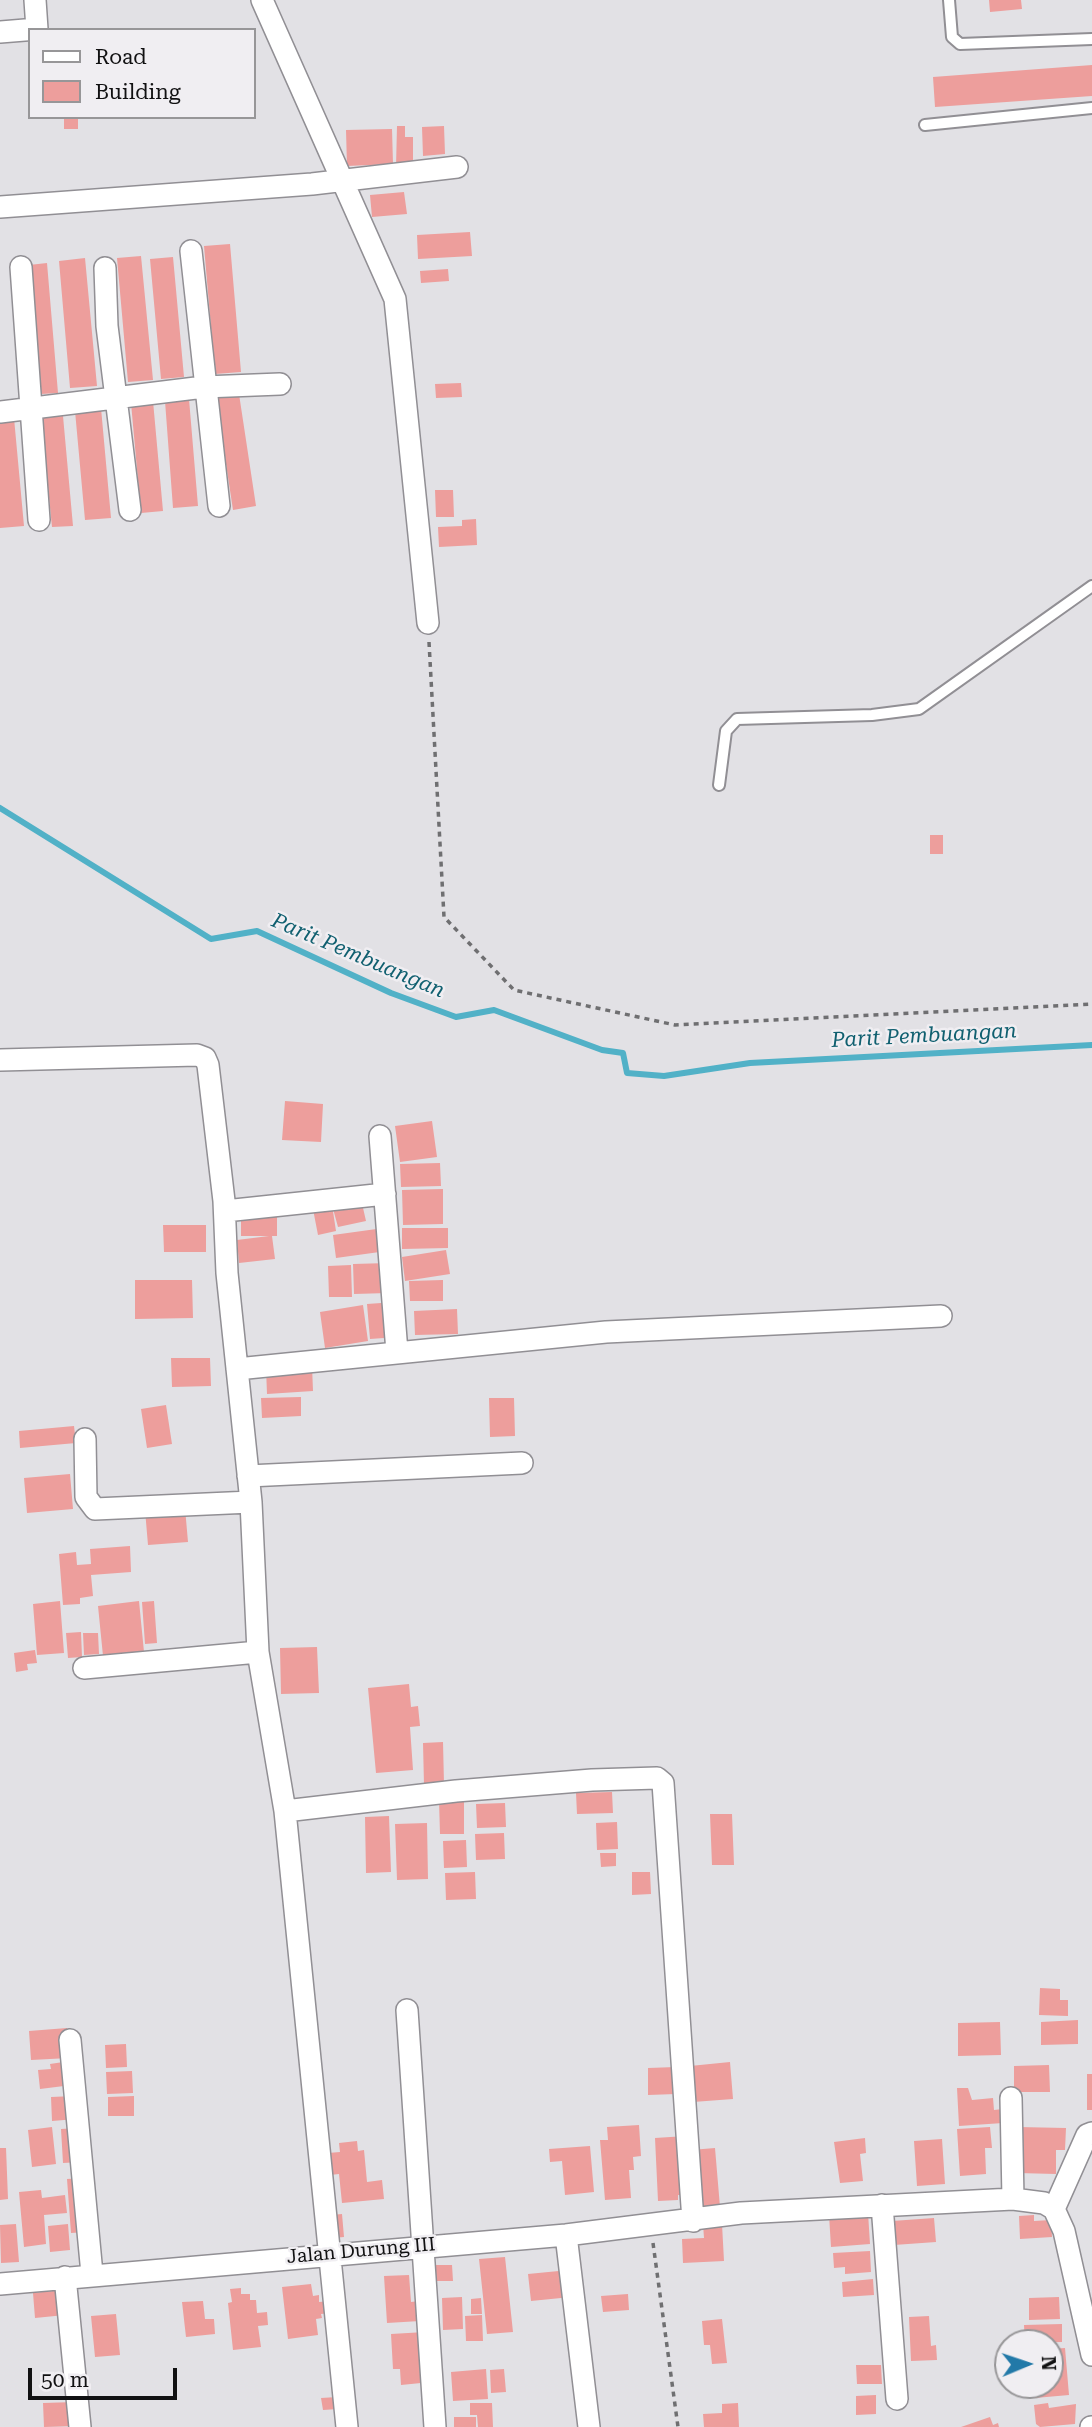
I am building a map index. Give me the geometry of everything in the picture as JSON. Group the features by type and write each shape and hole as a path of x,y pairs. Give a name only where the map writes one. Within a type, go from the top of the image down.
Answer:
{"street":[{"path":"35,0 37,28"},
{"path":"262,0 395,299 428,622"},
{"path":"0,32 28,30"},
{"path":"0,207 317,183 457,167"},
{"path":"191,251 219,506"},
{"path":"22,267 29,408 39,520"},
{"path":"105,268 115,398 130,510"},
{"path":"0,412 204,387 280,384"},
{"path":"0,1059 205,1058 225,1211 237,1369 251,1502 258,1652 285,1811 347,2427"},
{"path":"380,1136 397,1352"},
{"path":"225,1211 385,1194"},
{"path":"237,1369 658,1329 941,1316"},
{"path":"85,1439 86,1497 95,1509 251,1502"},
{"path":"248,1476 522,1463"},
{"path":"83,1668 258,1652"},
{"path":"285,1811 456,1791 592,1780 657,1778 663,1783 693,2221"},
{"path":"407,2010 435,2427"},
{"path":"70,2040 92,2274"},
{"path":"1011,2098 1013,2199"},
{"path":"1092,2133 1087,2135 1054,2209 1064,2231 1092,2355"},
{"name":"Jalan Durung III","path":"0,2284 650,2227 731,2214 1013,2199 1044,2203 1054,2209"},
{"path":"882,2205 897,2399"},
{"path":"566,2235 589,2427"},
{"path":"65,2277 80,2427"}],"lane":[{"path":"948,0 952,37 960,44 1092,39"},
{"path":"925,125 1092,108"},
{"path":"719,785 726,731 737,719 872,715 919,709 1092,586"}],"path":[{"path":"428,622 444,918 514,990 675,1025 1092,1004"},
{"path":"650,2227 678,2427"}],"building":[{"path":"989,0 1021,0 1022,9 990,12"},
{"path":"1092,65 1092,96 935,107 933,77"},
{"path":"64,119 78,119 78,129 64,129"},
{"path":"397,126 405,126 405,137 413,137 413,161 405,161 405,167 396,167"},
{"path":"444,126 445,154 423,156 422,127"},
{"path":"392,129 393,164 347,166 346,130"},
{"path":"404,192 407,214 372,217 370,195"},
{"path":"470,232 472,256 418,259 417,235"},
{"path":"230,244 241,372 215,374 204,246"},
{"path":"141,256 153,380 128,382 117,258"},
{"path":"173,257 184,377 161,379 150,259"},
{"path":"85,258 97,386 70,388 59,261"},
{"path":"47,263 58,393 41,394 29,265"},
{"path":"448,269 449,281 421,283 420,271"},
{"path":"461,383 462,397 436,398 435,384"},
{"path":"239,394 256,506 233,510 216,398"},
{"path":"189,399 198,506 173,508 165,401"},
{"path":"153,401 163,511 141,513 131,403"},
{"path":"101,408 111,518 85,520 75,411"},
{"path":"63,416 73,526 52,527 41,418"},
{"path":"14,418 24,526 0,528 0,420"},
{"path":"435,490 453,490 454,517 436,517"},
{"path":"476,519 477,545 439,547 438,527 462,526 462,520"},
{"path":"930,835 943,835 943,854 930,854"},
{"path":"285,1101 323,1104 321,1142 282,1140"},
{"path":"432,1121 437,1157 400,1162 395,1126"},
{"path":"440,1163 441,1186 401,1187 400,1164"},
{"path":"443,1189 443,1224 403,1225 402,1190"},
{"path":"361,1199 366,1221 338,1227 332,1205 336,1231 318,1235 312,1204"},
{"path":"241,1208 277,1208 277,1236 272,1236 275,1259 239,1263 237,1240 269,1236 241,1236"},
{"path":"163,1225 206,1225 206,1252 164,1252"},
{"path":"391,1227 394,1250 336,1258 333,1235"},
{"path":"402,1228 448,1228 448,1248 402,1249"},
{"path":"446,1250 450,1274 405,1281 402,1257"},
{"path":"388,1263 388,1293 354,1294 353,1264"},
{"path":"351,1265 352,1297 329,1297 328,1266"},
{"path":"135,1280 192,1280 193,1318 135,1319"},
{"path":"443,1280 443,1301 410,1301 409,1281"},
{"path":"395,1302 398,1337 370,1339 367,1304"},
{"path":"363,1305 368,1341 325,1348 320,1312"},
{"path":"457,1309 458,1334 415,1335 414,1311"},
{"path":"171,1358 210,1358 211,1386 172,1387"},
{"path":"312,1366 313,1391 267,1394 266,1368"},
{"path":"301,1397 301,1416 262,1418 261,1398"},
{"path":"489,1398 514,1398 515,1436 490,1437"},
{"path":"166,1405 172,1444 147,1448 141,1409"},
{"path":"74,1426 76,1443 20,1448 19,1431"},
{"path":"70,1474 73,1509 27,1513 24,1478"},
{"path":"185,1508 188,1542 148,1545 145,1510"},
{"path":"130,1546 131,1572 91,1575 93,1596 80,1598 80,1604 63,1605 59,1554 76,1552 77,1565 91,1564 90,1549"},
{"path":"60,1601 64,1653 37,1655 33,1604"},
{"path":"139,1601 144,1652 103,1656 98,1606"},
{"path":"154,1601 157,1643 145,1644 142,1602"},
{"path":"81,1632 82,1657 68,1658 66,1633"},
{"path":"83,1633 98,1633 99,1654 84,1655"},
{"path":"317,1647 319,1693 281,1694 280,1648"},
{"path":"35,1650 37,1663 27,1664 28,1670 16,1672 14,1653"},
{"path":"409,1684 411,1707 418,1706 420,1726 410,1727 413,1770 376,1773 368,1688"},
{"path":"443,1742 444,1784 424,1785 423,1743"},
{"path":"612,1792 613,1813 577,1814 576,1793"},
{"path":"439,1800 464,1800 464,1834 440,1834"},
{"path":"505,1803 506,1827 477,1828 476,1804"},
{"path":"710,1814 732,1814 734,1865 712,1865"},
{"path":"389,1816 391,1872 366,1873 365,1817"},
{"path":"617,1822 618,1849 597,1850 596,1823"},
{"path":"427,1823 428,1879 397,1880 395,1824"},
{"path":"504,1833 505,1859 476,1860 475,1834"},
{"path":"466,1840 467,1867 444,1868 443,1841"},
{"path":"600,1853 616,1853 616,1866 601,1867"},
{"path":"475,1872 476,1899 446,1900 445,1873"},
{"path":"632,1872 650,1872 651,1894 632,1895"},
{"path":"1040,1988 1060,1989 1060,2000 1068,2000 1068,2016 1039,2015"},
{"path":"1078,2020 1078,2044 1041,2045 1041,2022"},
{"path":"1000,2022 1001,2055 958,2056 958,2023"},
{"path":"67,2028 69,2058 31,2060 29,2031"},
{"path":"126,2044 127,2067 106,2068 105,2045"},
{"path":"70,2061 72,2085 40,2089 38,2070 51,2069 50,2064"},
{"path":"730,2062 733,2099 693,2102 690,2066"},
{"path":"1049,2065 1050,2092 1014,2092 1014,2066"},
{"path":"676,2067 676,2094 648,2095 648,2068"},
{"path":"132,2071 133,2093 107,2094 106,2072"},
{"path":"1087,2074 1092,2074 1092,2110 1087,2110"},
{"path":"957,2088 968,2088 972,2100 993,2098 994,2110 1003,2109 1003,2123 959,2126"},
{"path":"74,2096 76,2119 52,2121 51,2097"},
{"path":"134,2096 134,2116 108,2116 108,2097"},
{"path":"639,2125 641,2156 633,2157 634,2170 629,2170 631,2198 605,2200 600,2140 608,2140 607,2127"},
{"path":"52,2127 56,2164 32,2167 28,2130"},
{"path":"990,2127 992,2148 985,2148 986,2174 960,2176 957,2129"},
{"path":"1018,2127 1066,2128 1065,2150 1056,2150 1056,2174 1017,2173"},
{"path":"78,2128 80,2162 63,2163 61,2129"},
{"path":"686,2136 684,2195 678,2195 678,2200 658,2201 655,2138"},
{"path":"865,2138 866,2153 860,2154 863,2181 840,2183 834,2142"},
{"path":"942,2139 945,2184 917,2186 914,2141"},
{"path":"357,2141 358,2151 364,2150 367,2182 382,2180 384,2199 342,2203 339,2174 330,2175 328,2153 340,2152 339,2143"},
{"path":"590,2146 594,2192 565,2195 562,2161 550,2162 549,2149"},
{"path":"0,2148 6,2148 8,2199 0,2200"},
{"path":"715,2148 720,2207 697,2209 691,2150"},
{"path":"82,2178 86,2232 71,2233 67,2179"},
{"path":"41,2190 42,2198 65,2195 67,2213 44,2215 46,2244 24,2247 19,2192"},
{"path":"868,2213 870,2244 831,2247 829,2215"},
{"path":"342,2214 344,2237 333,2238 331,2215"},
{"path":"1034,2215 1034,2221 1051,2220 1052,2237 1020,2239 1019,2216"},
{"path":"934,2218 936,2242 894,2245 892,2221"},
{"path":"16,2224 19,2262 1,2263 0,2225"},
{"path":"68,2224 70,2250 50,2252 48,2226"},
{"path":"703,2224 722,2224 724,2261 683,2263 682,2239 704,2238"},
{"path":"870,2251 871,2272 845,2274 845,2267 834,2268 833,2253"},
{"path":"505,2257 513,2332 487,2334 479,2259"},
{"path":"430,2265 452,2265 453,2281 431,2281"},
{"path":"569,2270 571,2297 531,2301 528,2274"},
{"path":"409,2275 411,2302 419,2301 420,2321 387,2323 384,2276"},
{"path":"873,2279 874,2295 843,2297 842,2282"},
{"path":"311,2284 313,2296 319,2295 319,2302 330,2301 331,2313 321,2314 322,2318 316,2319 318,2335 288,2339 282,2287"},
{"path":"241,2288 241,2294 250,2294 250,2300 256,2300 257,2313 267,2312 268,2325 258,2326 261,2347 233,2350 228,2303 232,2302 230,2289"},
{"path":"63,2290 65,2315 35,2318 33,2293"},
{"path":"628,2294 629,2310 603,2312 601,2296"},
{"path":"462,2297 463,2329 443,2330 442,2298"},
{"path":"1059,2297 1060,2319 1029,2320 1029,2298"},
{"path":"481,2298 482,2314 471,2314 471,2299"},
{"path":"203,2301 205,2319 214,2319 215,2334 186,2337 182,2302"},
{"path":"116,2314 120,2355 95,2357 91,2316"},
{"path":"482,2315 483,2341 466,2341 465,2316"},
{"path":"929,2316 931,2346 936,2345 937,2360 911,2361 909,2317"},
{"path":"722,2319 727,2363 712,2364 710,2345 704,2345 702,2321"},
{"path":"1062,2324 1062,2329 1024,2329 1024,2325"},
{"path":"425,2332 427,2367 420,2367 421,2383 401,2385 400,2369 393,2369 391,2334"},
{"path":"1064,2348 1069,2395 1064,2395"},
{"path":"856,2365 881,2365 882,2384 857,2384"},
{"path":"486,2369 488,2399 453,2401 451,2372"},
{"path":"504,2369 506,2392 491,2393 490,2370"},
{"path":"876,2395 876,2414 856,2415 856,2396"},
{"path":"337,2397 338,2409 323,2410 321,2398"},
{"path":"75,2402 76,2426 44,2427 43,2403"},
{"path":"470,2403 492,2403 493,2427 478,2427 477,2415 470,2415"},
{"path":"738,2403 739,2427 704,2427 703,2414 722,2413 722,2404"},
{"path":"1048,2403 1049,2408 1076,2404 1075,2424 1040,2427 1036,2424 1034,2405"},
{"path":"454,2417 476,2417 476,2427 454,2427"},
{"path":"990,2417 993,2425 998,2423 999,2427 961,2427"}],"waterway":[{"name":"Parit Pembuangan","path":"0,808 211,939 257,931 391,993 456,1017 494,1010 602,1050 623,1053 627,1073 664,1076 750,1063 1092,1045"}]}
